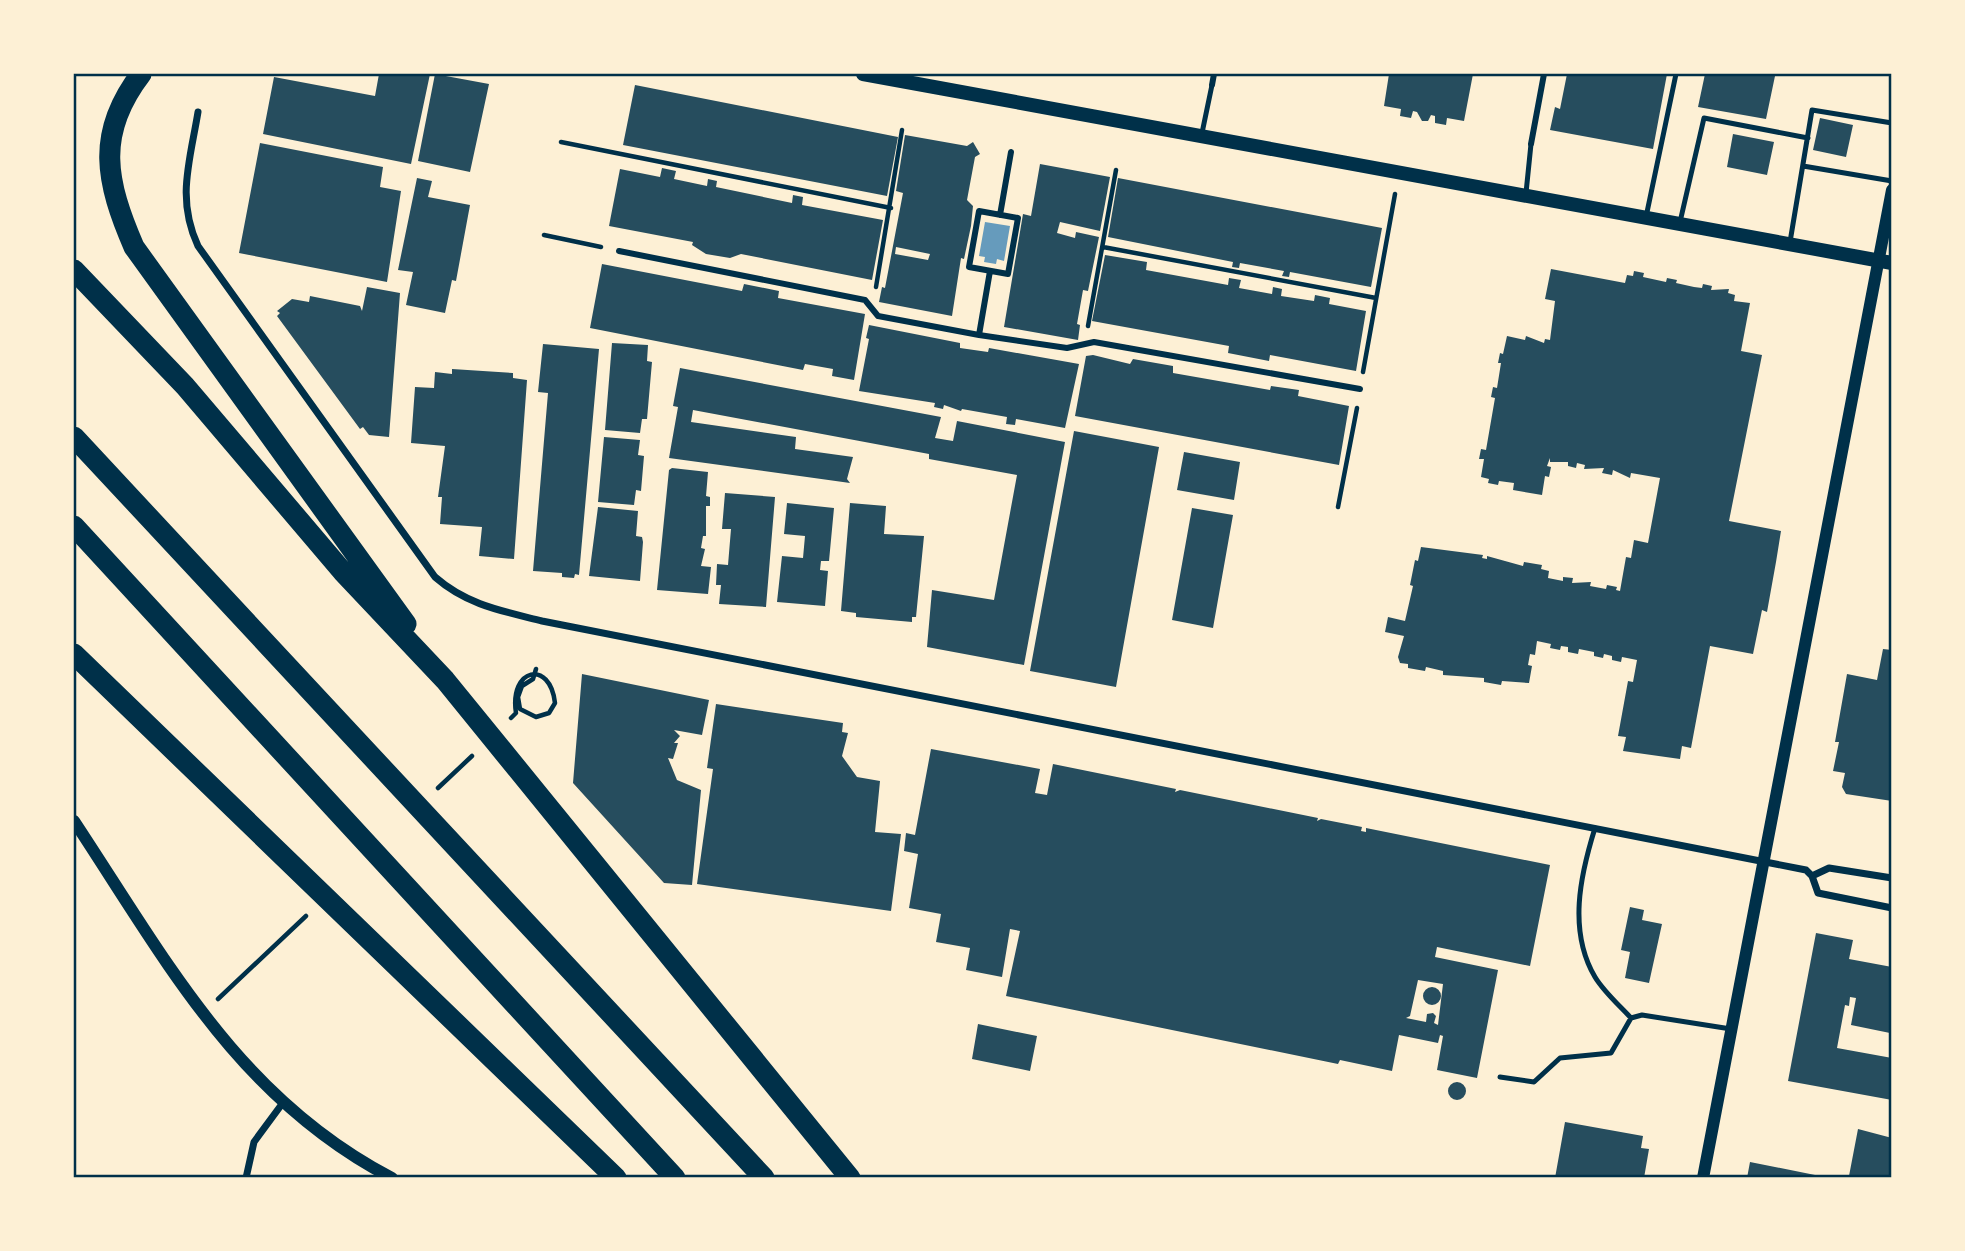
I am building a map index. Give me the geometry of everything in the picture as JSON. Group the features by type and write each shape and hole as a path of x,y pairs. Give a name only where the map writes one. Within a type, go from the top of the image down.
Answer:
{"highway":[{"path":"141,74 125,95 113,127 109,172 114,202 134,247 361,558 445,680"},
{"path":"74,270 185,386 343,572 445,680 850,1178"},
{"path":"74,437 764,1178"},
{"path":"74,526 675,1178"},
{"path":"74,654 616,1178"}],"main road":[{"path":"863,74 1680,222 1886,262"}],"street":[{"path":"1212,85 1214,74"},
{"path":"1531,144 1544,74"},
{"path":"198,112 184,193 189,227 198,246 435,577 454,594 477,604 542,621 1805,870 1812,876 1818,893 1892,908"},
{"path":"1000,215 1011,152"},
{"path":"1703,1178 1886,262 1892,190"},
{"path":"979,211 1018,218 1008,274 990,271 969,267 979,211"},
{"path":"619,251 865,300 878,316 979,335 1067,348 1094,342 1360,388"},
{"path":"979,335 990,271"},
{"path":"74,821 201,1013 282,1104 359,1160 391,1178"},
{"path":"1812,876 1829,868 1892,878"},
{"path":"246,1178 254,1142 282,1104"}],"lane":[{"path":"1646,216 1676,74"},
{"path":"1202,136 1212,85"},
{"path":"1790,244 1812,110 1892,123"},
{"path":"1680,222 1704,118 1808,138"},
{"path":"1525,196 1531,144"},
{"path":"1803,166 1892,181"},
{"path":"1595,828 1584,863 1579,899 1582,950 1596,979 1630,1018"},
{"path":"1500,1077 1534,1083 1560,1058 1611,1053 1630,1018 1642,1015 1732,1029"}],"path":[{"path":"872,309 902,130"},
{"path":"561,142 891,208"},
{"path":"1084,344 1115,170"},
{"path":"1338,507 1399,173"},
{"path":"544,235 619,251"},
{"path":"1103,247 1376,298"},
{"path":"516,713 514,696 517,686 529,675 538,675 549,681 555,703 549,713 536,717 520,709 518,697 522,686 533,679 536,669"}],"water":[{"path":"985,222 1010,226 1004,261 997,259 996,264 984,262 985,257 979,256"}],"building":[{"path":"379,74 430,74 411,164 263,134 274,77 375,96"},
{"path":"435,74 489,84 470,172 418,161"},
{"path":"1389,74 1473,74 1464,121 1447,118 1446,125 1435,123 1435,116 1431,115 1428,121 1422,121 1417,112 1413,111 1411,118 1400,116 1401,109 1384,106"},
{"path":"1567,74 1667,74 1653,149 1550,130 1555,107 1560,109"},
{"path":"1705,74 1775,76 1766,119 1698,107"},
{"path":"635,85 898,137 887,196 623,145"},
{"path":"1820,118 1853,125 1846,157 1813,150"},
{"path":"1733,134 1774,142 1767,175 1727,167"},
{"path":"905,135 967,146 973,142 980,154 975,157 967,200 973,206 971,226 964,259 961,258 952,316 879,302 882,287 885,288 903,193 896,191","holes":["896,247 930,254 928,260 895,254"]},
{"path":"260,143 383,167 380,187 401,191 387,282 239,253"},
{"path":"1040,164 1110,177 1100,231 1060,222 1057,233 1075,238 1076,232 1099,237 1088,291 1083,290 1077,324 1080,325 1078,340 1004,327 1023,214 1031,216"},
{"path":"662,168 676,171 674,179 707,186 708,179 717,181 716,187 792,203 793,195 803,197 802,205 883,220 872,280 741,254 730,258 706,254 692,245 693,242 609,226 620,169 660,177"},
{"path":"417,178 432,181 428,197 470,205 456,281 452,280 445,313 406,305 413,272 398,270"},
{"path":"1118,178 1382,228 1371,287 1290,272 1289,277 1282,276 1284,271 1240,263 1239,268 1232,267 1233,262 1108,237"},
{"path":"1105,255 1147,262 1146,270 1228,285 1229,278 1241,280 1239,288 1272,294 1273,287 1282,289 1281,296 1314,301 1315,295 1330,298 1329,304 1366,311 1356,371 1270,355 1269,361 1228,353 1229,346 1092,321"},
{"path":"602,264 742,291 744,284 779,291 778,298 865,314 854,380 832,376 833,369 805,364 803,370 590,328"},
{"path":"1551,269 1625,283 1627,275 1633,276 1634,271 1644,273 1643,277 1666,282 1667,278 1694,287 1702,288 1703,284 1712,286 1711,290 1729,289 1728,293 1735,295 1734,301 1750,303 1741,351 1762,355 1729,521 1781,531 1767,612 1762,610 1753,654 1710,646 1691,748 1682,746 1680,759 1623,751 1626,737 1618,736 1628,681 1633,682 1637,660 1622,657 1621,662 1612,660 1612,656 1604,654 1603,658 1594,656 1594,652 1579,649 1578,654 1568,652 1568,647 1561,646 1560,650 1550,648 1551,644 1537,641 1535,655 1530,654 1528,665 1532,666 1529,683 1502,681 1501,685 1484,682 1484,678 1443,675 1443,671 1426,667 1425,671 1408,668 1408,664 1400,663 1398,657 1404,636 1385,632 1388,617 1405,621 1413,586 1410,585 1415,560 1418,561 1421,547 1483,555 1482,558 1487,559 1487,556 1523,566 1524,562 1542,565 1541,569 1549,571 1548,578 1563,581 1563,577 1573,578 1572,583 1591,582 1590,586 1606,589 1607,585 1617,587 1616,590 1620,591 1626,557 1631,558 1634,540 1648,543 1660,478 1631,473 1630,478 1613,470 1612,475 1602,473 1604,468 1584,469 1585,465 1577,463 1576,468 1568,466 1568,462 1550,462 1550,458 1547,466 1551,467 1549,477 1545,476 1542,495 1513,490 1514,483 1488,483 1489,479 1481,477 1484,459 1479,459 1481,449 1486,450 1495,398 1491,397 1493,387 1497,388 1501,363 1498,363 1507,336 1525,340 1526,336 1544,343 1545,339 1550,340 1555,301 1545,299"},
{"path":"367,287 400,293 389,437 369,435 363,427 360,429 277,316 280,313 277,311 292,299 309,302 310,296 360,306 362,311"},
{"path":"869,325 960,343 960,348 988,352 989,348 1079,364 1065,428 1016,419 1015,425 1006,424 1007,417 962,409 961,411 944,405 943,409 934,407 935,403 859,391"},
{"path":"612,343 648,345 647,361 652,362 647,419 642,419 640,433 605,430"},
{"path":"543,344 599,349 579,575 575,574 574,578 562,577 562,573 533,571 548,393 538,392"},
{"path":"1093,355 1130,364 1133,359 1173,366 1173,373 1270,390 1271,386 1299,390 1298,396 1349,406 1339,465 1075,416 1086,356"},
{"path":"680,368 941,417 935,438 953,441 957,421 1065,442 1024,665 927,647 932,590 994,600 1017,475 929,459 929,454 693,410 691,422 796,437 795,449 853,457 847,479 850,483 669,458 678,407 673,406"},
{"path":"452,369 513,373 513,378 527,380 514,559 479,556 482,527 440,524 442,497 438,497 445,446 411,443 415,387 434,388 435,372 452,374"},
{"path":"1074,431 1159,447 1116,687 1030,671"},
{"path":"604,437 640,440 638,455 644,456 641,491 636,490 634,505 598,502"},
{"path":"1184,452 1240,462 1234,500 1177,490"},
{"path":"672,468 708,472 706,496 710,497 710,506 706,506 706,536 703,536 701,548 705,549 701,566 711,567 708,594 657,590 669,470"},
{"path":"725,493 775,497 766,607 719,604 721,585 716,585 717,564 728,565 731,529 722,529"},
{"path":"787,503 834,508 829,561 821,561 820,570 828,571 825,606 777,602 782,556 803,558 805,536 784,534"},
{"path":"850,503 886,506 884,534 924,536 916,617 912,617 912,622 856,617 856,613 841,611"},
{"path":"598,507 638,511 636,536 642,537 643,542 640,581 589,576"},
{"path":"1192,508 1233,515 1213,628 1172,620"},
{"path":"1883,649 1892,650 1892,801 1846,794 1842,787 1845,773 1833,771 1839,742 1835,742 1847,674 1877,680"},
{"path":"582,674 709,700 702,735 674,730 680,736 674,743 678,743 673,759 668,758 677,780 701,790 692,885 664,883 573,783"},
{"path":"716,704 843,723 842,732 848,733 842,756 857,777 880,781 875,832 901,834 891,911 697,884 713,769 707,768"},
{"path":"931,749 1040,769 1035,793 1047,795 1053,764 1176,789 1175,792 1180,790 1318,818 1317,821 1321,819 1362,827 1361,831 1366,832 1366,828 1550,865 1530,966 1437,947 1435,957 1498,970 1477,1078 1437,1070 1443,1036 1440,1035 1438,1043 1399,1035 1392,1071 1340,1060 1338,1064 1006,996 1020,931 1010,929 1002,977 966,970 970,948 936,942 941,914 909,908 918,854 904,851 906,833 915,835","holes":["1418,980 1443,984 1438,1025 1434,1023 1436,1016 1433,1013 1427,1014 1426,1022 1406,1018 1410,1016"]},
{"path":"1630,907 1644,910 1642,920 1662,924 1649,983 1625,978 1630,952 1621,950"},
{"path":"1816,933 1853,940 1849,959 1892,967 1890,1033 1851,1025 1856,998 1850,997 1849,1006 1845,1005 1837,1048 1892,1058 1892,1100 1788,1081"},
{"path":"1432,987 1438,990 1441,996 1438,1002 1432,1005 1426,1002 1423,996 1426,990"},
{"path":"978,1024 1037,1036 1030,1071 972,1059"},
{"path":"1453,1082 1461,1082 1466,1091 1464,1098 1453,1100 1448,1095 1448,1087"},
{"path":"1565,1122 1643,1136 1641,1148 1649,1149 1644,1178 1555,1178"},
{"path":"1858,1129 1892,1138 1892,1178 1849,1176"},
{"path":"1750,1162 1820,1176 1820,1178 1747,1178"}]}
